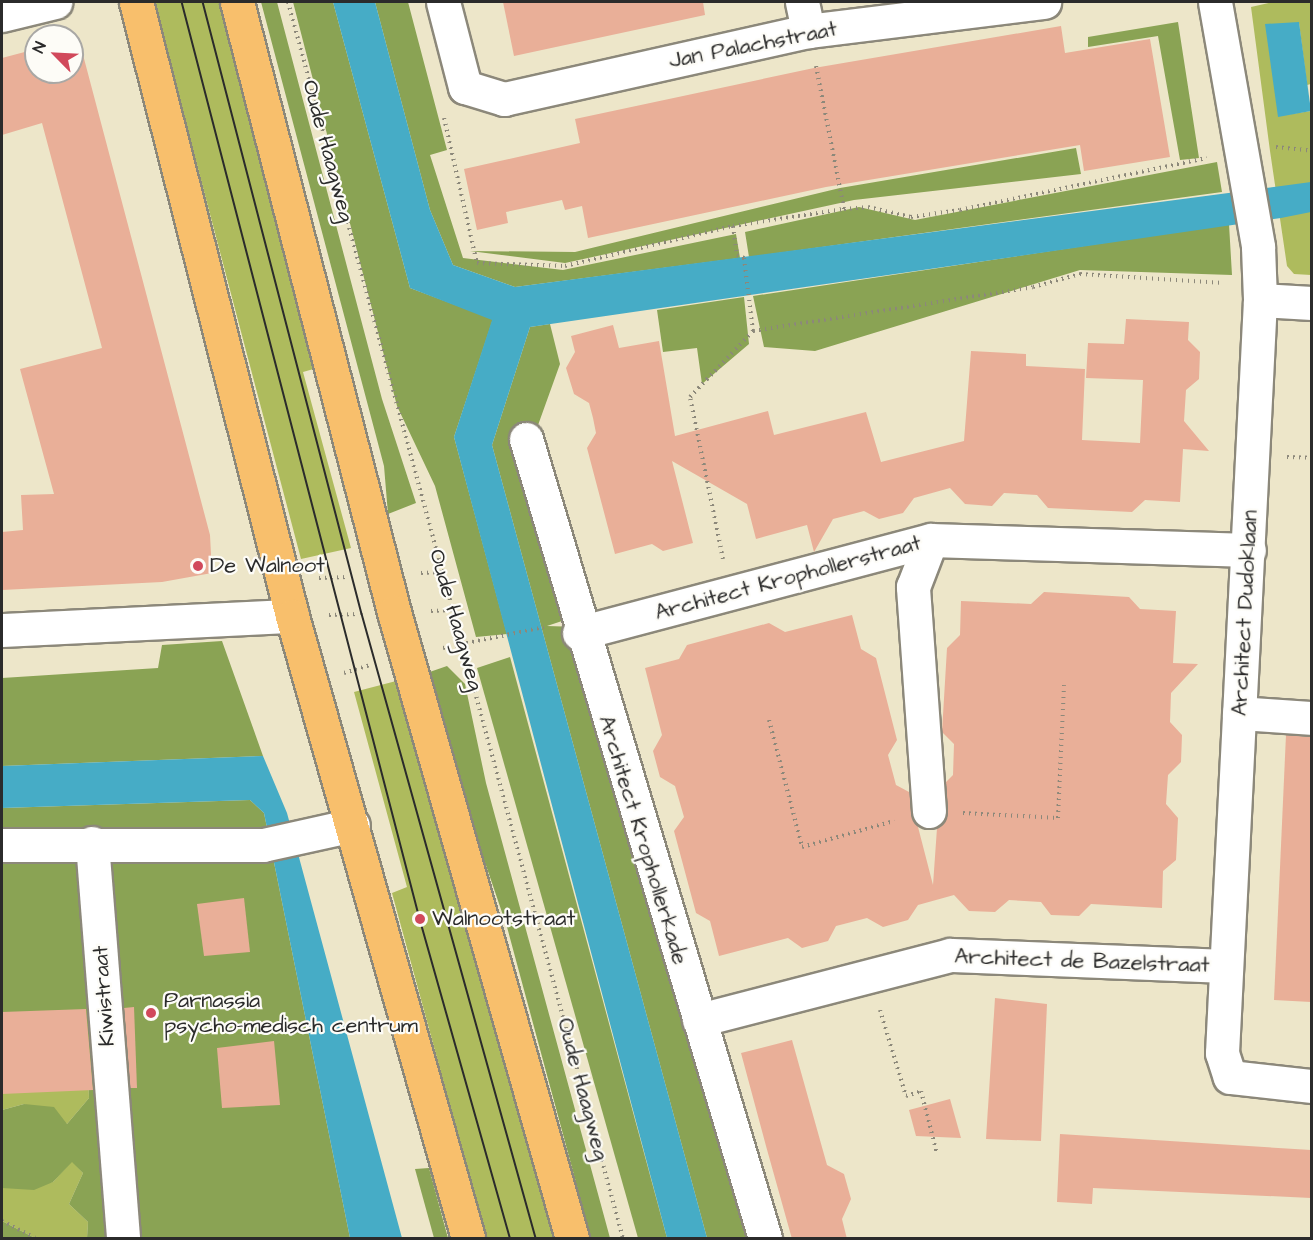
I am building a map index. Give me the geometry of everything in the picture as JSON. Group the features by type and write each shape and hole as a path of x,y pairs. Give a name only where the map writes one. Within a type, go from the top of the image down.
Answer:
{"main road":[{"path":"136,2 292,616 468,1239"},
{"path":"237,2 386,575 572,1239"}],"street":[{"path":"2,15 55,2"},
{"name":"Jan Palachstraat","path":"443,2 465,87 504,99 805,16 1044,2"},
{"name":"Architect Dudoklaan","path":"1215,2 1258,247 1260,300 1250,550 1222,966 1222,1053 1230,1077 1311,1086"},
{"path":"1260,300 1311,303"},
{"name":"Architect Krophollerkade","path":"525,439 579,633 765,1239"},
{"path":"929,811 913,587 931,540"},
{"name":"Architect Krophollerstraat","path":"579,633 731,595 931,540 1250,550"},
{"path":"2,630 292,616"},
{"path":"1239,713 1311,718"},
{"path":"2,845 92,843 263,845 352,825"},
{"name":"Kiwistraat","path":"92,843 123,1239"},
{"name":"Architect de Bazelstraat","path":"699,1020 950,954 1222,966"}],"path":[{"name":"Oude Haagweg","path":"288,2 623,1239"},
{"path":"805,16 844,209"},
{"path":"441,108 477,263 565,266 733,226 844,209 868,207 911,217 1245,165"},
{"path":"733,226 737,255 744,258 746,300 753,331"},
{"path":"731,595 690,397 753,331 1034,287 1080,274 1217,280 1260,300"},
{"path":"284,580 442,572"},
{"path":"504,635 545,626"},
{"path":"869,975 906,1096 921,1091 937,1154"},
{"path":"2,1221 35,1239"}],"green space":[{"path":"154,2 222,2 317,368 303,372 351,548 301,559"},
{"path":"261,2 277,2 382,399 416,503 388,514 384,466"},
{"path":"293,2 333,2 410,288 493,319 454,437 507,634 476,637 435,486 397,406"},
{"path":"375,2 408,2 447,150 430,155 463,258 563,270 736,234 740,258 515,287 453,265 430,210"},
{"path":"1273,2 1311,2 1311,84 1307,85 1299,23 1280,24 1278,116 1311,111 1311,275 1294,274 1287,266 1270,151 1251,7"},
{"path":"1178,22 1199,158 1180,160 1158,36 1088,47 1088,37"},
{"path":"1076,148 1081,174 854,200 565,263 470,251 575,252 840,188"},
{"path":"1217,162 1222,192 749,257 745,232 859,207 915,220"},
{"path":"1229,224 1232,275 1080,270 815,351 764,347 753,296"},
{"path":"744,297 749,344 702,384 697,348 663,352 657,310"},
{"path":"550,324 560,364 528,453 571,618 547,626 579,627 754,1238 707,1238 492,445 530,327"},
{"path":"222,641 263,756 2,766 2,678 158,668 162,645"},
{"path":"510,657 667,1238 638,1238 477,668"},
{"path":"447,666 465,684 486,783 610,1238 591,1238 507,927 421,675"},
{"path":"400,680 555,1238 486,1238 392,893 407,887 354,692"},
{"name":"Parnassia psycho-medisch centrum","path":"250,800 264,813 350,1238 87,1238 88,1222 69,1204 83,1173 72,1162 53,1182 34,1190 2,1188 2,1110 24,1104 54,1107 67,1124 89,1098 87,1056 15,1013 2,1012 2,808"},
{"path":"2,1012 15,1013 87,1056 89,1098 67,1124 24,1104 2,1110"},
{"path":"72,1161 83,1173 69,1204 88,1222 87,1238 35,1238 2,1221 2,1188 53,1182"},
{"path":"429,1168 448,1238 434,1238 415,1169"},
{"path":"2,1221 35,1238 2,1238"}],"water":[{"path":"333,2 375,2 430,210 453,265 515,287 1311,182 1311,212 1281,218 530,327 492,445 707,1238 667,1238 454,437 492,320 410,288"},
{"path":"1299,22 1311,111 1278,117 1265,24"},
{"path":"263,756 287,813 402,1238 350,1238 264,813 250,800 2,808 2,766"}],"building":[{"path":"503,2 703,2 705,15 514,56"},
{"path":"1061,26 1065,53 1150,39 1170,157 1084,171 1080,145 826,187 588,238 582,206 565,210 562,200 506,212 508,223 477,230 464,169 580,143 575,119 814,68"},
{"path":"24,52 24,84 84,84 84,59 210,535 212,573 162,582 2,590 2,532 23,530 21,495 54,494 20,369 102,348 42,123 2,135 2,58"},
{"path":"1126,319 1189,322 1188,340 1200,352 1199,379 1186,390 1184,421 1209,451 1183,449 1180,502 1145,500 1132,512 1048,508 1037,495 1004,493 992,506 965,504 950,488 914,498 903,513 879,519 864,511 833,519 814,552 807,525 756,539 747,504 672,461 693,543 663,551 652,544 615,554 587,448 596,433 593,418 589,403 574,394 566,368 575,352 571,336 613,325 619,348 659,341 675,436 768,411 774,435 866,412 881,462 964,441 971,351 1026,354 1026,366 1085,369 1082,440 1140,443 1143,380 1086,378 1088,343 1124,344"},
{"path":"1044,592 1129,597 1140,609 1176,611 1173,663 1198,664 1171,693 1170,722 1182,735 1181,762 1168,775 1166,804 1178,818 1176,860 1163,871 1162,908 1091,904 1079,916 1051,915 1041,902 1009,900 995,912 969,911 954,895 918,905 908,920 883,927 867,918 836,926 828,941 802,948 788,938 719,956 710,921 696,913 674,831 684,817 675,786 660,777 653,751 662,735 645,668 679,659 687,645 769,623 785,632 852,615 861,649 876,658 897,740 888,755 896,785 909,792 933,885 937,828 946,819 946,782 953,775 954,744 942,732 947,648 960,635 961,601 1031,604"},
{"path":"1286,735 1311,737 1311,1002 1274,1000"},
{"path":"244,898 250,952 204,956 197,904"},
{"path":"995,998 1047,1004 1041,1141 986,1139"},
{"path":"134,1007 137,1088 130,1088 124,1008"},
{"path":"86,1009 93,1090 2,1094 2,1012"},
{"path":"792,1040 827,1165 844,1174 851,1199 842,1219 847,1239 792,1239 766,1146 741,1053"},
{"path":"274,1041 280,1105 222,1108 217,1048"},
{"path":"950,1099 961,1138 916,1136 909,1110"},
{"path":"1060,1134 1311,1150 1311,1198 1093,1188 1092,1204 1057,1202"}],"tram line":[{"path":"182,2 420,919 510,1238"},
{"path":"203,2 362,614 536,1238"}],"place":[{"name":"De Walnoot","path":"198,566"},
{"name":"Walnootstraat","path":"420,919"},
{"name":"Parnassia psycho-medisch centrum","path":"151,1013"}]}
